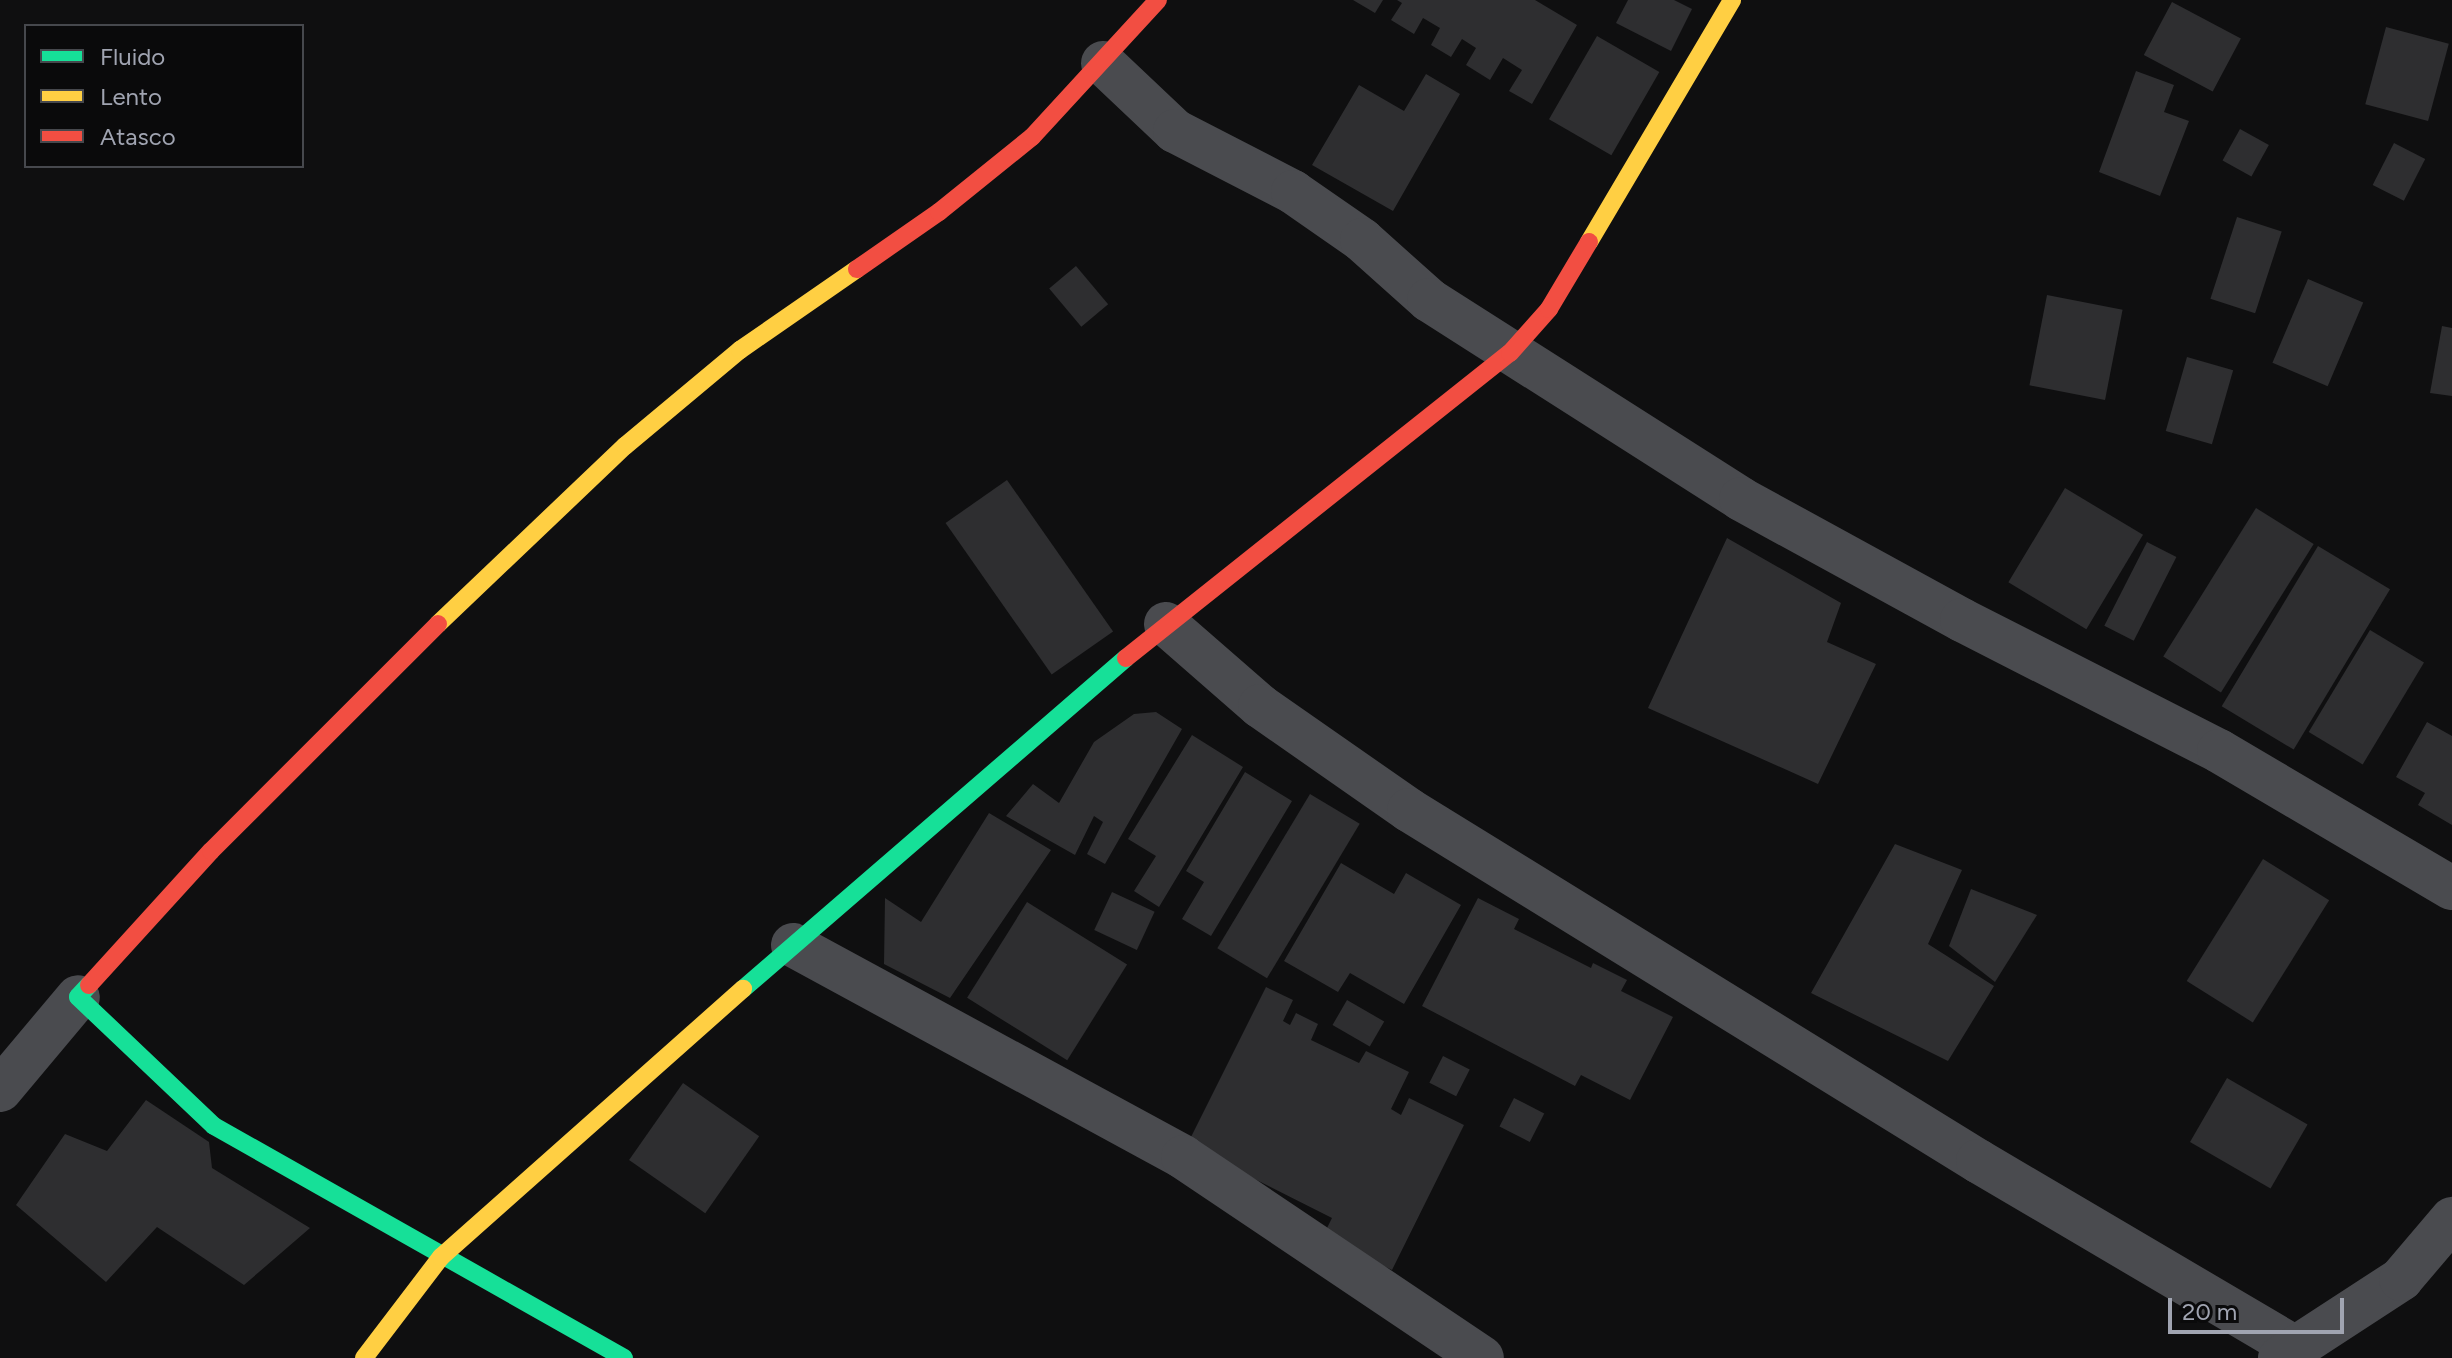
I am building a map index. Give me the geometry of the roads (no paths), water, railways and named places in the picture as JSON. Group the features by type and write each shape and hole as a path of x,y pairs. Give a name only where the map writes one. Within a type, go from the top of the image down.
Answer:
{"street":[{"path":"0,1090 78,997 222,840 476,585 625,446 740,350 939,212 1032,137 1158,0"},
{"path":"364,1358 441,1257 793,945 1166,624 1510,353 1549,309 1732,0"},
{"path":"1103,63 1175,131 1293,192 1362,240 1429,300 1741,499 1962,620 2219,751 2452,888"},
{"path":"1166,624 1260,706 1409,810 2287,1353 2401,1279 2452,1219"},
{"path":"793,945 1183,1157 1482,1358"},
{"path":"78,997 214,1126 624,1358"}]}
